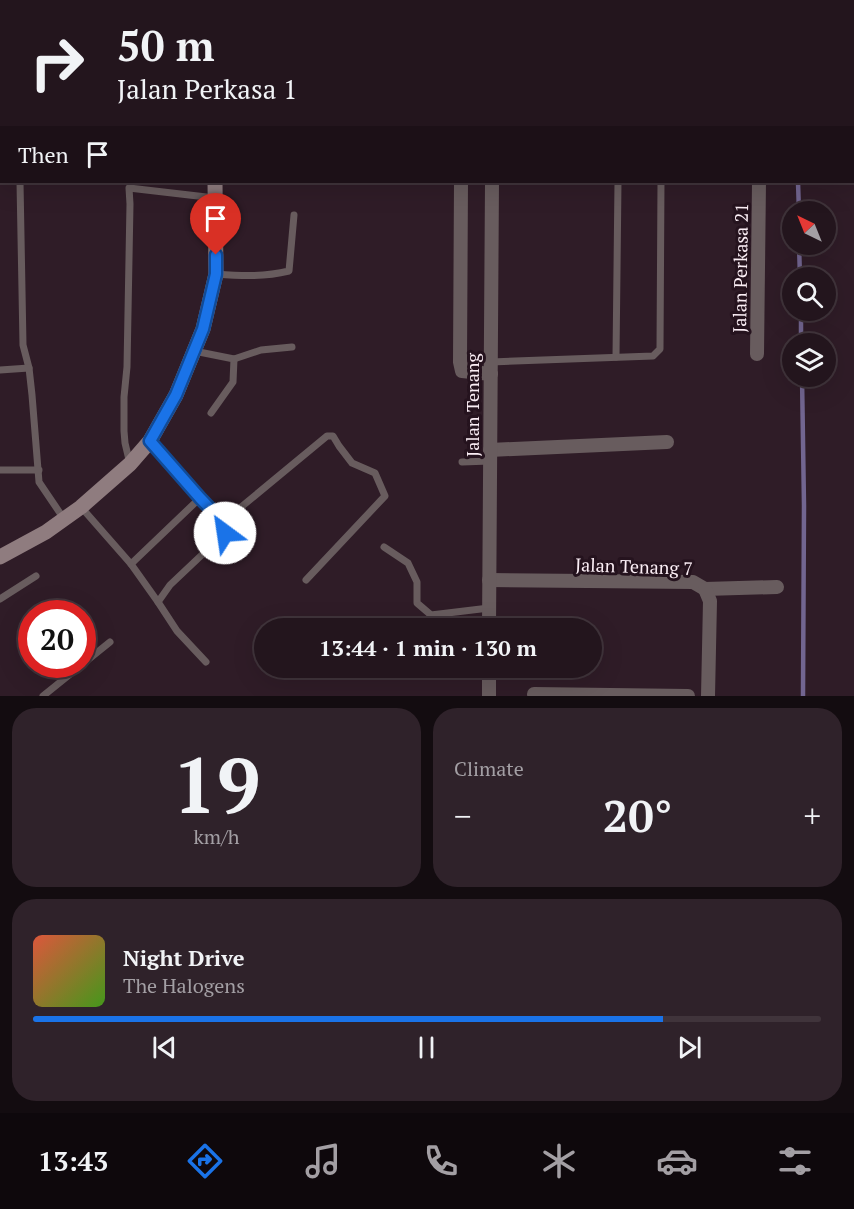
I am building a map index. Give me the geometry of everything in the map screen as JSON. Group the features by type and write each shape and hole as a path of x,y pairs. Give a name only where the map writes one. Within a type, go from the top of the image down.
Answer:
{"street":[{"path":"0,557 46,532 81,507 130,464 150,441 176,395 203,329 216,274 214,183"},
{"path":"461,183 460,362 462,371 491,368"},
{"name":"Jalan Tenang","path":"489,618 492,183"},
{"name":"Jalan Perkasa 21","path":"757,354 759,183"},
{"path":"490,455 667,442"},
{"name":"Jalan Tenang 7","path":"489,580 693,582 705,589 777,587"},
{"path":"705,589 710,601 708,696"},
{"path":"489,678 489,696"},
{"path":"534,694 688,696"}],"lane":[{"path":"20,183 22,345 32,394 39,482 64,519"},
{"path":"616,357 618,183"},
{"path":"491,368 653,356 660,349 662,183"},
{"path":"130,464 124,431 130,204 128,185 215,198"},
{"path":"216,274 271,275 290,271 294,215"},
{"path":"194,351 234,359 261,350 292,347"},
{"path":"211,413 233,382 234,359"},
{"path":"0,370 28,368"},
{"path":"223,522 327,436 333,436 352,463 375,473 385,496 306,580"},
{"path":"150,441 223,522 225,533 170,585 158,602"},
{"path":"462,462 490,455"},
{"path":"0,470 39,470"},
{"path":"131,564 200,498"},
{"path":"81,507 131,564 177,631 206,662"},
{"path":"384,547 408,563 417,582 417,603 431,615 489,608"},
{"path":"0,599 36,576"},
{"path":"43,696 110,642"}],"waterway":[{"path":"798,183 799,201"},
{"path":"799,255 800,267"},
{"path":"801,321 801,333"},
{"path":"802,387 803,696"}],"route":[{"path":"216,255 216,274 203,329 176,395 150,441 223,522 225,533"}]}
